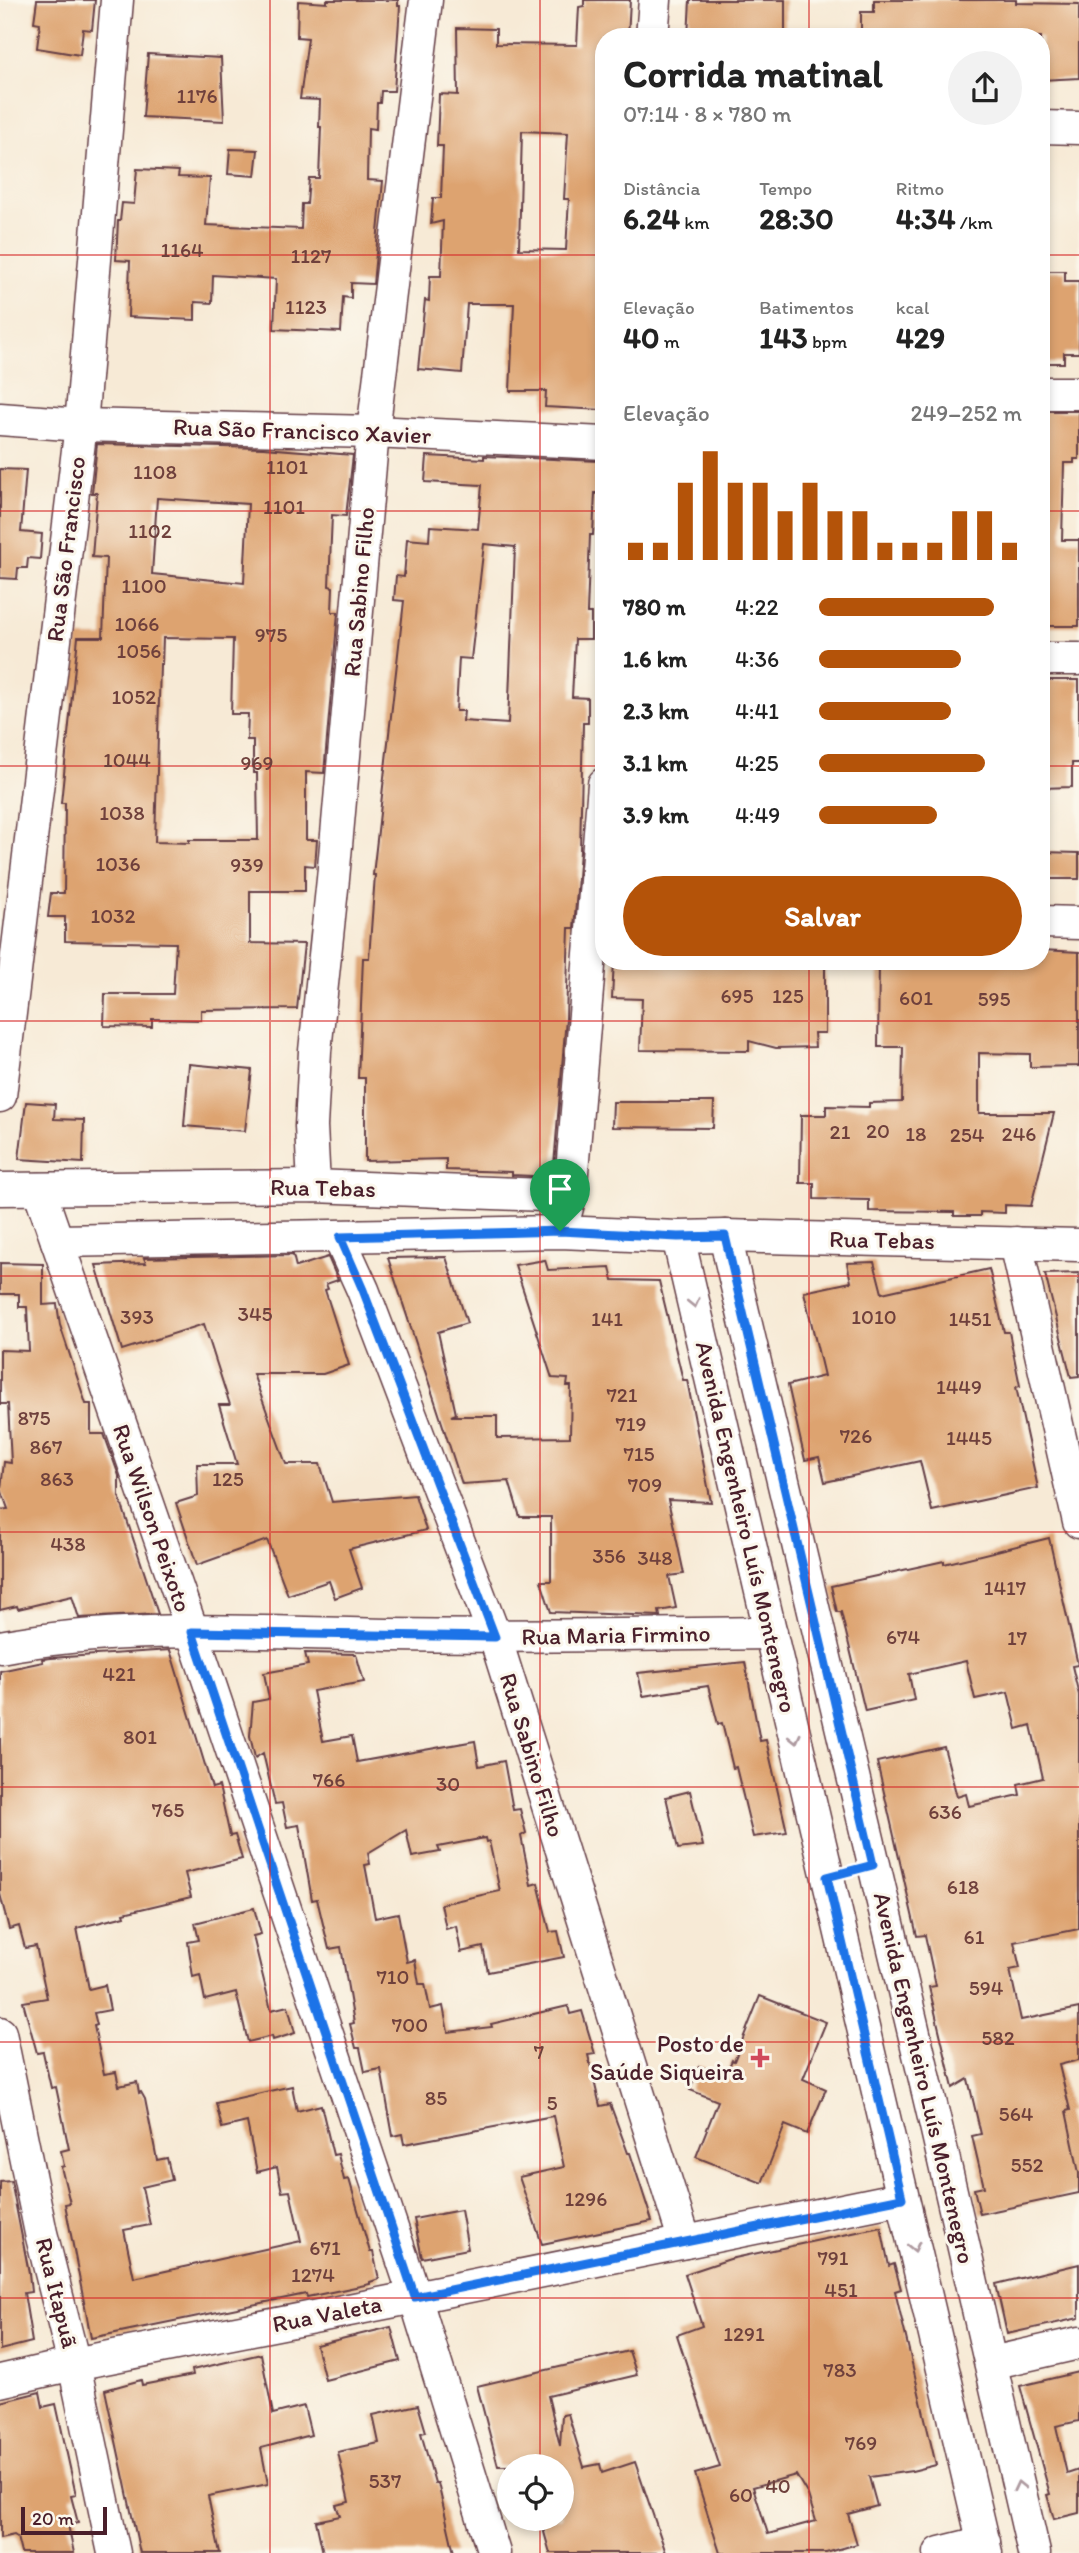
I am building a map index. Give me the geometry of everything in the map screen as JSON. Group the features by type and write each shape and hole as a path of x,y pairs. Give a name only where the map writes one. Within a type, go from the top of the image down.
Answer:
{"street":[{"name":"Rua São Francisco","path":"0,1096 82,425 117,0"},
{"name":"Rua Sabino Filho","path":"314,1186 311,1126 315,1051 373,432 426,0"},
{"path":"653,28 655,0"},
{"path":"1050,127 1079,128"},
{"path":"1050,393 1079,393"},
{"name":"Rua São Francisco Xavier","path":"0,419 82,425 373,432 595,443"},
{"path":"1050,659 1079,660"},
{"path":"1050,922 1079,923"},
{"path":"560,1231 570,1196 595,942"},
{"name":"Rua Tebas","path":"0,1189 314,1186 570,1196"},
{"path":"39,1189 57,1241"},
{"name":"Rua Tebas","path":"57,1241 560,1231 678,1237 1079,1245"},
{"name":"Avenida Engenheiro Luís Montenegro","path":"725,1236 1034,2553"},
{"name":"Rua Sabino Filho","path":"340,1237 363,1290 495,1637 685,2242"},
{"name":"Avenida Engenheiro Luís Montenegro","path":"678,1237 985,2547"},
{"name":"Rua Wilson Peixoto","path":"57,1241 192,1632 415,2297 494,2553"},
{"path":"1016,1243 1079,1522"},
{"name":"Rua Maria Firmino","path":"0,1647 100,1633 495,1637 771,1633"},
{"path":"827,1877 873,1865"},
{"name":"Rua Itapuã","path":"0,2033 41,2233 74,2364 114,2553"},
{"name":"Rua Valeta","path":"0,2381 902,2198"},
{"path":"991,2364 1079,2343"},
{"path":"940,2553 985,2547"}],"building":[{"path":"37,0 95,0 92,30 83,29 80,55 37,48 40,23 34,22"},
{"path":"327,0 398,0 400,6 394,91 381,91 380,103 377,103 376,129 368,128 367,180 383,181 373,284 351,283 351,298 343,297 341,332 274,329 276,279 213,275 212,303 195,302 195,320 128,317 130,261 116,260 118,221 122,203 134,204 137,169 179,171 178,177 210,178 206,225 301,229 302,204 307,204 309,178 319,178 321,127 320,100 300,99 308,38 297,37 298,1 327,3"},
{"path":"584,0 630,0 628,28 595,28 595,410 545,407 546,391 510,391 514,304 467,304 462,373 418,369 425,300 429,301 430,276 441,276 443,221 431,224 433,198 441,198 443,146 437,146 439,94 458,95 457,28 496,29 496,44 577,45 579,7 584,6","holes":["522,131 568,133 564,199 569,199 566,250 519,249"]},
{"path":"690,0 785,0 785,28 688,28"},
{"path":"874,0 1016,0 1016,3 1079,4 1079,78 1050,80 1050,28 861,28 861,12 874,12"},
{"path":"148,54 221,58 224,121 143,117"},
{"path":"230,149 258,150 255,176 228,174"},
{"path":"1050,271 1065,271 1065,281 1079,281 1079,353 1064,353 1064,363 1050,363"},
{"path":"1050,411 1079,411 1079,459 1074,459 1074,463 1064,463 1062,540 1079,540 1079,626 1050,626"},
{"path":"97,444 263,448 353,455 346,516 332,515 329,586 333,587 332,612 338,612 324,773 306,772 306,840 317,840 315,866 305,865 305,891 250,891 250,943 304,944 297,1009 201,1010 201,1020 152,1019 152,1027 104,1026 105,994 173,994 176,943 65,941 65,917 48,917 51,893 64,893 65,803 61,803 78,637 103,637 106,558 92,557 97,493 92,493","holes":["157,498 248,504 244,583 152,574","163,638 233,639 231,714 248,714 247,740 253,740 253,773 257,773 258,840 155,842"]},
{"path":"427,456 595,461 587,613 591,613 591,639 575,639 572,697 588,698 588,723 583,723 580,851 574,928 569,928 566,1018 553,1177 512,1175 512,1172 446,1170 446,1159 365,1161 365,1078 358,1078 363,958 369,958 373,875 404,601 394,600 396,576 404,577 407,539 429,541 430,526 478,529 482,485 425,482","holes":["484,544 515,547 508,724 463,721 464,711 456,711 459,658 471,659"]},
{"path":"0,469 26,470 21,532 42,534 40,559 28,558 27,568 18,568 17,579 0,578"},
{"path":"1050,680 1079,680 1079,763 1072,763 1072,787 1050,788"},
{"path":"1050,852 1079,853 1079,879 1050,879"},
{"path":"1050,950 1079,952 1079,1066 1030,1067 1030,1054 979,1053 979,1113 1054,1113 1031,1206 1005,1205 1005,1213 980,1212 980,1216 954,1216 954,1212 869,1211 869,1200 814,1199 814,1183 800,1183 801,1115 826,1115 826,1106 869,1107 869,1103 902,1102 903,1047 878,1047 879,970 1050,970"},
{"path":"614,970 825,970 825,1033 814,1033 815,1047 776,1048 749,1041 749,1051 640,1050 642,999 612,998"},
{"path":"189,1064 252,1070 245,1131 184,1126"},
{"path":"26,1102 55,1104 54,1119 84,1120 83,1163 19,1159"},
{"path":"613,1102 714,1102 713,1128 612,1127"},
{"path":"293,1255 296,1267 328,1257 338,1280 326,1284 328,1289 325,1290 349,1365 323,1374 253,1374 286,1464 320,1464 332,1502 415,1495 426,1530 349,1549 362,1588 335,1598 329,1581 288,1595 267,1540 197,1565 176,1503 198,1496 197,1464 237,1464 219,1405 230,1405 204,1324 122,1350 96,1265 146,1263 144,1258"},
{"path":"446,1257 467,1323 438,1332 456,1414 451,1416 497,1416 497,1438 570,1437 571,1386 567,1386 568,1379 552,1378 515,1265 545,1260 548,1270 610,1267 613,1280 659,1281 683,1380 687,1380 711,1502 668,1500 684,1574 669,1576 676,1608 659,1611 660,1616 551,1612 541,1581 551,1581 551,1517 520,1517 509,1481 462,1484 388,1258"},
{"path":"874,1262 882,1293 989,1269 1004,1332 1009,1332 1020,1386 1016,1387 1038,1488 932,1511 920,1461 825,1482 819,1457 805,1460 788,1385 824,1376 804,1292 851,1282 847,1263"},
{"path":"0,1263 43,1264 43,1305 57,1304 60,1325 86,1404 91,1404 91,1434 104,1434 119,1476 119,1496 158,1614 79,1618 72,1596 18,1609 17,1606 0,1610 0,1510 8,1509 1,1489 4,1462 11,1463 8,1404 0,1404 0,1350 29,1351 27,1307 19,1307 19,1294 0,1294"},
{"path":"1079,1273 1079,1376 1071,1377 1045,1274"},
{"path":"1049,1538 1078,1665 1072,1666 1079,1695 1079,1929 1014,1942 1020,1968 1010,1970 1021,2020 1079,2008 1079,2060 1059,2065 1070,2110 1066,2111 1079,2173 1079,2193 980,2214 974,2189 984,2187 972,2136 981,2134 968,2079 953,2088 929,1987 936,1986 925,1935 917,1936 877,1762 944,1747 957,1797 966,1794 969,1806 1020,1795 1018,1784 1043,1778 1031,1725 1017,1729 1008,1692 975,1699 966,1661 909,1674 914,1700 865,1711 841,1612 837,1612 831,1586 944,1561 944,1564"},
{"path":"170,1650 212,1788 219,1786 230,1836 235,1835 242,1859 185,1873 191,1897 124,1913 125,1916 77,1928 89,1989 105,1985 110,2010 94,2013 97,2025 94,2026 104,2074 116,2072 119,2086 137,2082 139,2093 141,2092 145,2099 157,2160 167,2158 172,2180 142,2187 150,2225 124,2230 134,2278 301,2241 290,2191 282,2192 277,2167 257,2172 247,2122 222,2128 216,2103 292,2086 297,2111 321,2105 333,2155 338,2154 344,2180 349,2179 379,2279 370,2284 307,2297 306,2294 91,2338 65,2204 70,2203 61,2167 64,2166 61,2151 69,2149 56,2087 51,2088 43,2052 37,2053 23,2002 47,1998 36,1946 25,1948 19,1926 9,1929 0,1894 0,1671 43,1662 42,1659"},
{"path":"305,1653 356,1654 364,1682 313,1691 323,1741 352,1736 357,1762 475,1741 479,1766 504,1761 513,1810 520,1809 526,1833 521,1836 531,1885 538,1883 550,1932 558,1931 564,1957 488,1972 483,1947 461,1952 456,1926 446,1929 441,1904 500,1891 489,1841 486,1842 485,1838 438,1847 440,1852 412,1857 406,1830 368,1853 370,1864 365,1865 375,1918 398,1913 407,1962 415,1960 419,1984 425,1984 430,2009 443,2006 448,2032 492,2027 491,2024 568,2006 570,2014 582,2011 595,2054 588,2055 600,2106 610,2104 630,2153 652,2221 542,2244 519,2177 564,2167 553,2116 404,2144 402,2134 393,2136 381,2069 365,2072 360,2048 356,2048 350,2024 354,2023 341,1947 329,1949 317,1899 312,1900 299,1825 287,1827 282,1803 275,1804 263,1753 255,1758 250,1736 253,1702 269,1699 264,1673 308,1665"},
{"path":"745,1662 760,1741 766,1740 787,1832 753,1837 736,1767 733,1768 722,1723 718,1724 708,1686 643,1696 638,1673"},
{"path":"690,1791 703,1846 678,1849 666,1797"},
{"path":"254,1908 261,1934 253,1936 271,2010 288,2006 295,2033 273,2040 272,2036 248,2042 236,1992 205,2000 200,1975 193,1977 188,1942 199,1940 195,1923"},
{"path":"760,1996 826,2022 803,2079 826,2089 807,2134 785,2125 762,2183 696,2157 718,2101 690,2090 699,2066 725,2076 732,2060 734,2061"},
{"path":"11,2181 29,2273 31,2292 24,2293 32,2342 0,2350 0,2182"},
{"path":"461,2210 468,2249 422,2258 414,2219"},
{"path":"881,2227 889,2266 894,2264 901,2289 895,2291 936,2465 869,2477 877,2506 848,2514 857,2544 826,2553 720,2553 695,2474 720,2467 677,2335 702,2326 685,2274 730,2259","holes":["796,2475 808,2495 816,2521 768,2534 753,2487"]},
{"path":"1079,2264 1079,2318 1007,2334 996,2284"},
{"path":"391,2327 400,2361 325,2380 316,2345"},
{"path":"629,2351 637,2375 548,2396 560,2446 562,2415 568,2414 584,2467 600,2464 602,2473 635,2462 666,2553 550,2553 544,2531 574,2531 574,2454 497,2454 497,2462 477,2386"},
{"path":"261,2354 273,2414 304,2406 311,2435 261,2448 268,2484 208,2496 220,2553 140,2553 105,2390 141,2380 142,2385 193,2375 192,2370"},
{"path":"1079,2372 1079,2421 1056,2426 1067,2474 1079,2470 1079,2513 1054,2519 1047,2495 1050,2494 1020,2386"},
{"path":"40,2392 43,2407 56,2404 76,2495 71,2496 78,2523 68,2525 74,2553 21,2553 17,2537 14,2535 0,2538 0,2402"},
{"path":"418,2405 426,2432 421,2433 435,2483 438,2483 454,2553 323,2553 316,2521 340,2516 336,2505 349,2502 338,2452 379,2443 373,2415"}],"place":[{"name":"Posto de Saúde Siqueira","path":"760,2058"}],"route":[{"path":"560,1231 678,1237 725,1236 873,1865 827,1877 902,2198 415,2297 192,1632 495,1637 363,1290 340,1237 560,1231"}]}
